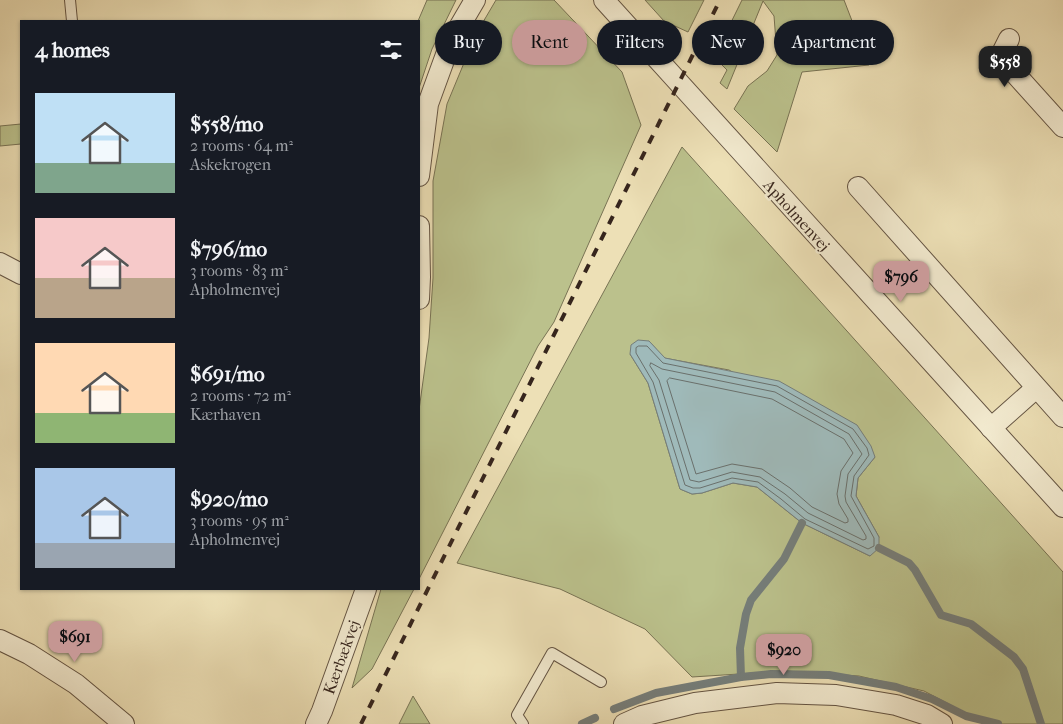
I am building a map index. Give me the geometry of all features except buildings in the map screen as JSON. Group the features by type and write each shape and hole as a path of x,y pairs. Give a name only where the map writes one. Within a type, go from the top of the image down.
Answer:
{"street":[{"path":"420,156 421,136 428,104 450,41 475,0"},
{"name":"Apholmenvej","path":"604,0 1063,507"},
{"path":"1009,39 1000,57 1063,127"},
{"path":"858,187 1063,416"},
{"path":"0,263 20,273"},
{"path":"991,428 1036,388"},
{"name":"Kærbækvej","path":"316,724 366,590"},
{"path":"0,640 28,654 76,684 124,724"},
{"path":"624,724 642,716 695,703 777,694 836,695 896,705 927,715 942,724"}],"lane":[{"path":"70,0 72,20"},
{"path":"523,724 517,715 552,653 601,682"}],"green space":[{"path":"427,0 456,0 446,20 435,20 435,43 420,85 420,20 418,20"},
{"path":"496,0 554,0 573,20 512,20 512,65 587,65 587,35 597,46 597,65 615,65 622,72 641,125 554,322 538,346 420,577 420,403 429,338 433,278 433,181 447,104 463,65 502,65 502,20 484,20"},
{"path":"645,0 704,0 694,20 692,20 688,32 682,29 682,20 663,20"},
{"path":"742,0 844,0 852,20 774,20 774,16 763,1 755,20 732,20"},
{"path":"774,60 774,65 869,65 802,72 777,152 734,109 748,86 767,71"},
{"path":"722,65 737,65 727,89 720,83 727,70"},
{"path":"20,124 20,144 0,146 0,126"},
{"path":"682,147 1063,572 1063,724 987,724 924,691 859,676 786,671 692,677 645,629 560,589 457,563","holes":["649,341 664,358 729,370 875,457 858,478 856,496 879,537 870,556 802,523 757,487 733,483 702,493 692,494 680,489 648,383 630,354"]},
{"path":"381,590 413,590 372,669 352,688"},
{"path":"413,696 430,724 399,724"}],"water":[{"path":"638,340 649,341 665,358 779,381 857,425 871,446 875,457 858,478 856,496 879,537 879,548 870,556 802,523 757,487 733,483 702,493 692,494 680,489 648,383 630,354 631,345"}],"waterway":[{"path":"741,677 740,648 746,614 751,600 784,559 802,523"},
{"path":"879,548 909,563 941,615 971,624 1014,657 1023,669 1041,724"},
{"path":"614,709 656,693 741,677 771,674 829,675 896,687 932,699 966,716 998,724"},
{"path":"582,724 595,718"}],"railway":[{"path":"361,724 720,0"}]}
